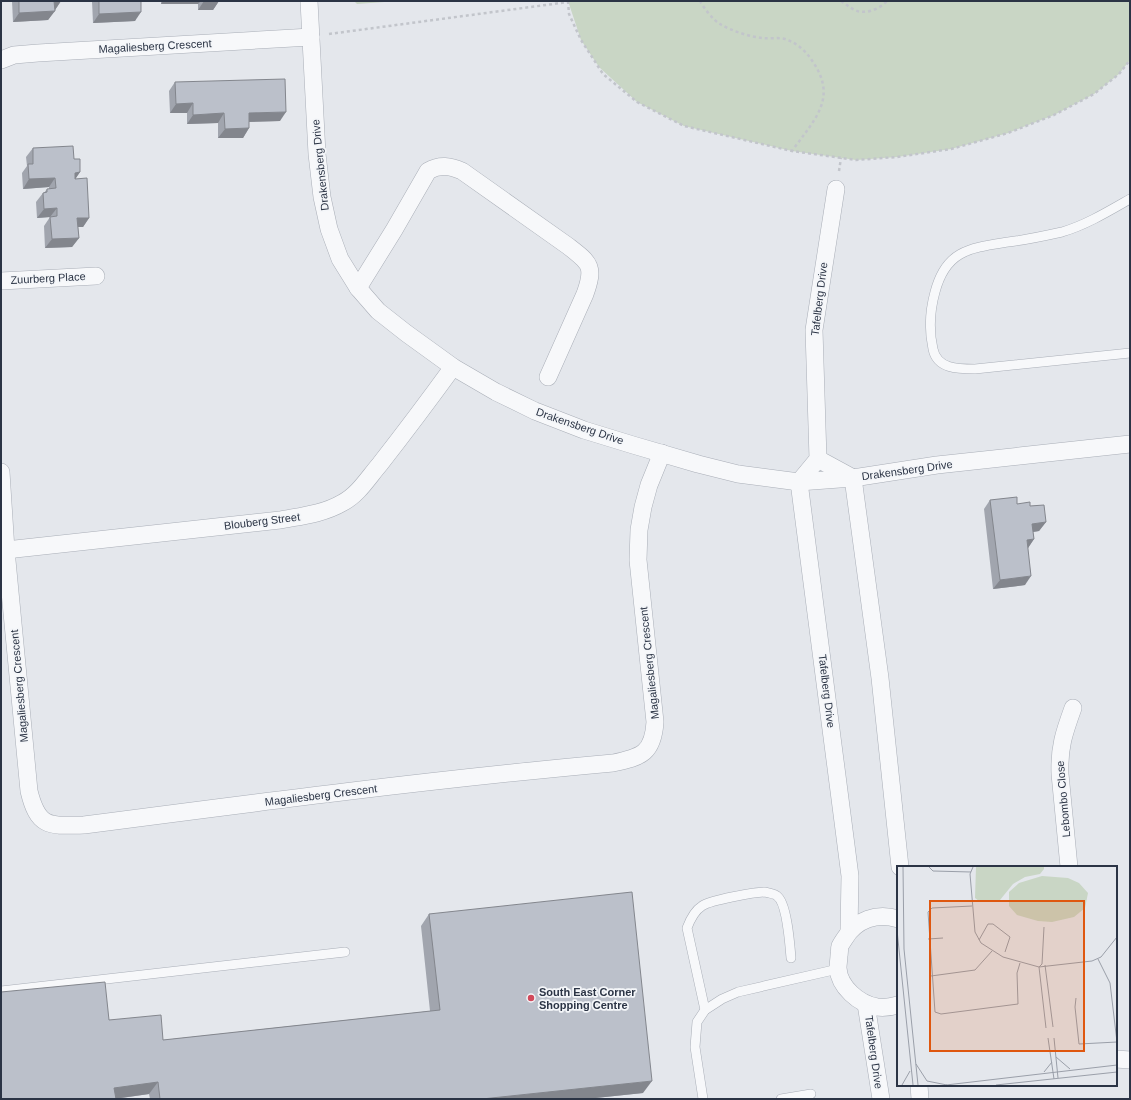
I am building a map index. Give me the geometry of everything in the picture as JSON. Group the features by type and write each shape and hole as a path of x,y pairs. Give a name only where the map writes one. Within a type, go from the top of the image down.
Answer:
{"street":[{"name":"Drakensberg Drive","path":"309,1 317,154 322,197 329,229 340,259 358,288 378,310 452,367 496,392 536,411 584,430 698,464 738,474 799,482 853,478 937,465 1130,444"},
{"name":"Magaliesberg Crescent","path":"1,60 14,55 22,54 311,37"},
{"path":"358,288 428,171 435,167 442,166 452,167 462,171 583,257 589,265 590,282 586,294 548,376"},
{"name":"Tafelberg Drive","path":"818,459 814,330 836,189"},
{"name":"Zuurberg Place","path":"1,281 96,276"},
{"name":"Blouberg Street","path":"6,550 280,520 314,514 330,509 343,503 362,487 413,422 452,367"},
{"name":"Magaliesberg Crescent","path":"1,472 6,550 29,791 33,807 37,815 44,821 52,824 84,825 304,796 474,776 613,763 630,760 646,752 654,734 655,722 638,560 639,530 649,485 662,453"},
{"path":"799,482 818,459 853,478 880,678 900,866"},
{"name":"Tafelberg Drive","path":"799,482 850,876 849,931"},
{"name":"Lebombo Close","path":"1070,866 1059,759 1064,733 1073,708"},
{"path":"897,919 891,916 876,916 861,921 849,931 840,946 838,969 841,980 852,995 866,1004 877,1007 897,1005"},
{"name":"Tafelberg Drive","path":"866,1004 880,1099"},
{"path":"1117,1059 1130,1060"},
{"path":"919,1086 920,1099"}],"lane":[{"path":"1130,199 1103,215 1063,231 1022,240 975,247 962,252 951,261 939,277 933,300 930,336 934,355 941,363 950,368 960,369 1130,353"},
{"path":"705,1010 687,928 691,918 702,906 719,899 765,892 777,896 782,902 786,917 791,958"},
{"path":"1,991 345,952"},
{"path":"703,1099 695,1047 697,1022 705,1010 722,999 738,992 838,969"},
{"path":"781,1099 811,1094"}],"path":[{"path":"700,1 719,23 741,33 762,38 783,38 797,44 808,55 820,73 824,92 820,111 792,151"},
{"path":"841,1 856,11 868,12 883,6 887,1"},
{"path":"311,37 568,2 569,14 581,40 603,74 637,102 684,126 792,151 856,160 898,157 958,147 1008,133 1054,115 1094,94 1119,74 1130,60"}],"green space":[{"path":"354,1 398,1 357,4"},
{"path":"568,1 1130,1 1130,60 1119,74 1094,94 1054,115 1008,133 951,149 897,157 856,160 792,151 684,126 637,102 599,67 581,40"}],"building":[{"path":"19,1 54,1 55,11 19,13"},
{"path":"99,1 141,1 141,12 99,14"},
{"path":"285,79 286,112 249,113 249,128 225,129 224,113 193,115 193,103 176,104 175,82"},
{"path":"73,146 74,159 80,159 80,172 75,173 75,179 87,178 89,218 77,218 79,238 52,239 50,217 57,216 57,208 44,209 43,193 47,192 47,189 56,188 55,178 29,179 28,164 33,164 33,148"},
{"path":"1017,497 1017,504 1030,502 1030,506 1044,505 1046,522 1032,524 1034,539 1027,540 1031,576 1000,580 990,500"},
{"name":"South East Corner Shopping Centre","path":"632,892 652,1081 482,1099 160,1099 158,1082 114,1088 116,1099 1,1099 1,992 105,982 109,1020 161,1015 163,1040 440,1010 429,914"}],"place":[{"name":"South East Corner Shopping Centre","path":"531,998"}]}
